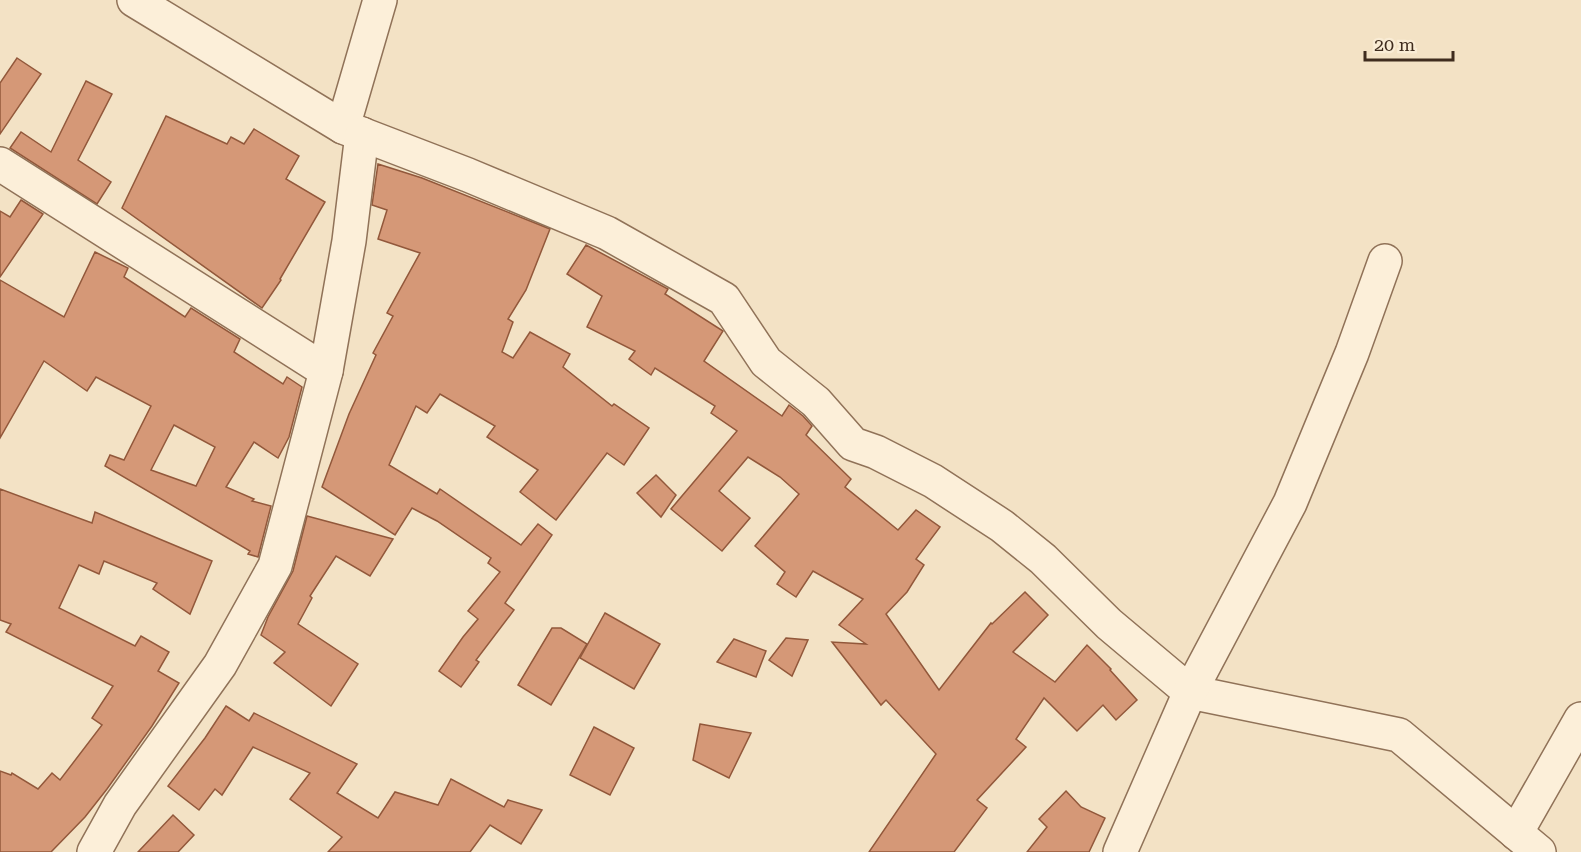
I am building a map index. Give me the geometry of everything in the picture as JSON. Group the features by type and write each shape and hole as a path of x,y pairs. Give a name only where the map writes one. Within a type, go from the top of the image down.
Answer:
{"street":[{"path":"134,0 352,130 607,233 724,299 766,362 816,402 853,444 876,452 933,481 1002,526 1043,559 1109,624 1190,692 1400,735 1528,842 1581,719"},
{"path":"94,852 120,805 220,664 275,566 326,371 349,242 352,130 380,0"},
{"path":"0,164 326,371"},
{"path":"1119,852 1190,692 1290,502 1352,353 1385,261"}],"building":[{"path":"17,58 41,74 0,134 0,83"},
{"path":"86,81 112,94 78,160 111,182 97,204 10,148 21,132 51,152"},
{"path":"166,116 227,144 231,137 244,144 254,129 299,156 286,179 325,202 281,280 262,308 122,208"},
{"path":"378,164 422,178 550,229 526,290 508,319 513,322 502,352 513,358 530,332 570,354 563,367 612,406 614,404 649,428 624,465 607,453 556,520 520,492 538,470 487,437 495,426 440,394 427,413 416,406 389,465 437,494 440,489 521,545 538,524 552,535 505,603 514,610 476,660 479,662 461,687 439,671 478,619 468,611 500,572 488,563 491,558 437,521 412,508 395,535 322,487 349,414 376,355 373,353 393,316 387,313 420,253 378,239 387,210 372,205"},
{"path":"21,200 43,214 0,277 0,211 10,217"},
{"path":"586,245 668,289 665,294 723,331 704,361 782,416 789,405 803,416 812,426 806,435 851,479 845,487 898,530 916,510 940,527 916,559 924,565 907,592 886,614 939,690 991,623 1025,592 1048,615 1013,652 1055,682 1087,645 1137,700 1116,720 1103,705 1077,731 1044,698 1016,739 1026,747 977,800 987,808 954,852 869,852 936,754 886,700 881,705 832,642 866,644 839,625 863,599 813,571 796,597 777,584 785,572 755,546 799,494 780,477 748,457 719,491 750,518 722,551 671,509 737,431 711,413 715,406 655,368 651,375 629,359 635,351 587,327 602,296 567,274"},
{"path":"95,252 128,268 124,277 185,317 191,308 240,339 234,352 283,384 287,377 302,387 289,437 278,458 254,442 226,487 254,499 252,501 271,506 258,557 248,554 250,551 105,466 110,455 124,460 151,406 96,377 87,391 44,361 0,438 0,280 64,317","holes":["174,425 215,447 196,486 151,470"]},
{"path":"656,475 676,495 661,517 637,493"},
{"path":"0,489 92,523 95,512 212,561 190,614 153,589 157,583 104,561 99,574 79,565 59,608 135,646 141,636 169,652 158,671 179,683 152,726 107,789 85,817 51,852 0,852 0,771 11,775 12,773 38,789 52,773 60,780 102,725 92,718 113,686 6,632 11,624 0,620"},
{"path":"307,516 393,539 370,576 336,556 310,596 312,598 298,624 358,664 331,706 274,663 285,652 261,635 293,571"},
{"path":"605,613 660,644 634,689 580,658"},
{"path":"552,628 561,628 587,644 551,705 518,685"},
{"path":"786,638 808,640 792,676 769,660"},
{"path":"734,639 766,651 756,677 717,662"},
{"path":"226,706 249,721 254,713 357,764 337,793 378,818 395,792 438,805 451,779 504,807 508,800 542,810 521,844 490,825 470,852 328,852 342,837 290,799 310,773 253,747 222,795 215,789 199,810 168,786"},
{"path":"700,724 751,733 729,778 693,760"},
{"path":"594,727 634,748 610,795 570,775"},
{"path":"1066,791 1081,807 1105,818 1089,852 1027,852 1047,827 1039,819"},
{"path":"173,815 194,835 178,852 138,852"}]}
